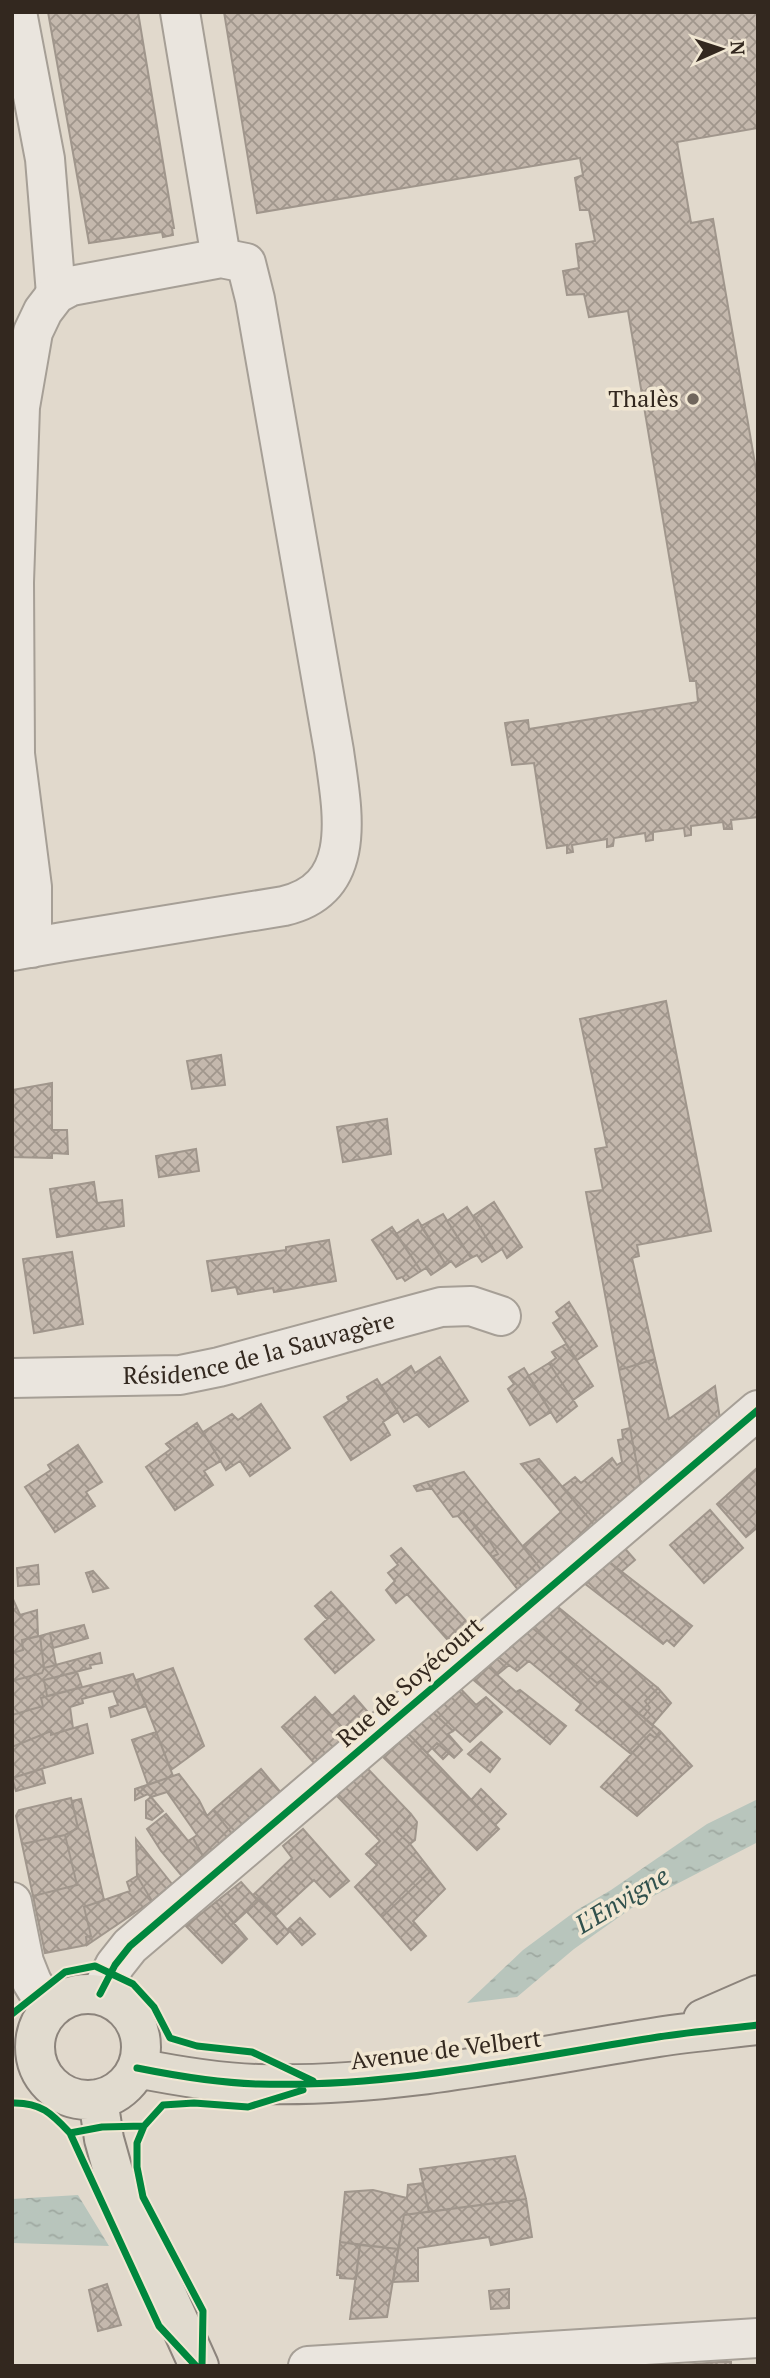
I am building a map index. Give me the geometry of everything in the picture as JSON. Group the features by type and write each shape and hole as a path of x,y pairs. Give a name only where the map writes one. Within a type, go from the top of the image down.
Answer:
{"main road":[{"path":"82,1993 100,1994 115,2000 136,2022 141,2037 141,2053 137,2068 128,2082 115,2093 98,2099 81,2100 64,2095 26,2072 35,2055 35,2039 40,2023 49,2010 64,1999 82,1993"},
{"name":"Avenue de Velbert","path":"659,2037 758,1996"},
{"name":"Avenue de Velbert","path":"137,2068 208,2080 256,2084 320,2084 430,2074 659,2037 758,2025"},
{"path":"98,2099 104,2138 116,2182 199,2366"}],"street":[{"path":"17,12 44,159 56,294"},
{"path":"180,12 221,258"},
{"path":"221,258 246,263 256,299 334,751 341,802 342,835 338,860 324,886 300,902 22,949 32,887 15,754 13,668 16,494 20,407 33,332 43,311 56,294 90,281 221,258"},
{"name":"Résidence de la Sauvagère","path":"12,1378 180,1375 441,1307 471,1306 501,1317"},
{"name":"Rue de Soyécourt","path":"100,1994 115,1965 130,1947 758,1410"},
{"path":"12,1902 24,1962 32,1982 49,2010"},
{"path":"308,2366 758,2338"}],"water":[{"name":"L'Envigne","path":"758,1799 758,1842 636,1905 574,1949 517,1997 467,2003 523,1950 577,1910 707,1824"},
{"path":"78,2195 109,2246 12,2243 12,2199"}],"building":[{"path":"48,12 138,12 173,235 163,237 162,232 89,243"},
{"name":"Thalès","path":"224,12 758,12 758,128 677,142 691,223 713,219 758,481 758,817 731,820 732,829 724,829 723,822 691,826 691,835 685,836 684,828 653,832 653,840 646,841 645,833 614,838 613,846 607,847 607,839 572,845 573,852 567,853 567,845 547,848 534,763 512,765 505,723 528,720 529,729 698,702 696,681 690,681 628,311 589,317 584,294 567,295 563,271 579,268 576,244 595,241 589,210 580,210 575,178 583,175 580,158 257,213"},
{"path":"666,1001 711,1231 637,1245 639,1256 632,1258 655,1359 619,1370 586,1192 603,1190 595,1149 607,1147 580,1019"},
{"path":"221,1055 225,1085 192,1089 187,1061"},
{"path":"52,1083 52,1130 67,1130 68,1154 52,1153 52,1158 12,1157 12,1090"},
{"path":"387,1119 391,1154 343,1162 337,1127"},
{"path":"196,1149 199,1171 159,1177 156,1156"},
{"path":"94,1182 97,1203 122,1200 124,1226 57,1237 50,1189"},
{"path":"494,1202 522,1247 507,1258 502,1249 496,1253 473,1216"},
{"path":"467,1207 496,1253 482,1262 477,1255 471,1258 447,1221"},
{"path":"443,1214 471,1258 456,1267 451,1261 446,1265 421,1226"},
{"path":"418,1220 446,1265 431,1275 426,1268 421,1271 396,1234"},
{"path":"392,1227 421,1271 405,1281 402,1277 397,1279 372,1240"},
{"path":"329,1240 336,1281 274,1292 273,1288 238,1294 236,1287 212,1291 207,1261 286,1250 286,1247"},
{"path":"72,1252 83,1324 34,1333 23,1259"},
{"path":"569,1302 597,1346 577,1360 553,1323 560,1318 556,1312"},
{"path":"566,1344 593,1386 573,1400 549,1363 556,1358 552,1352"},
{"path":"440,1357 468,1401 429,1427 417,1414 404,1422 381,1386 411,1366 415,1373"},
{"path":"655,1359 669,1419 715,1386 720,1419 641,1486 619,1370"},
{"path":"549,1363 577,1406 557,1422 528,1376"},
{"path":"524,1368 551,1412 530,1425 508,1389 514,1384 509,1377"},
{"path":"377,1379 398,1412 383,1422 390,1435 351,1460 324,1417 349,1401 347,1397"},
{"path":"261,1404 290,1448 250,1476 240,1461 226,1470 203,1432 232,1414 238,1420"},
{"path":"197,1423 221,1461 204,1471 213,1485 175,1510 146,1467 171,1449 166,1444"},
{"path":"630,1428 641,1486 595,1526 562,1487 575,1477 581,1483 612,1458 617,1465 622,1462 618,1440 623,1439 622,1430"},
{"path":"78,1445 102,1482 86,1492 95,1506 55,1532 25,1487 51,1470 48,1465"},
{"path":"539,1459 595,1526 542,1571 523,1546 561,1512 521,1464"},
{"path":"758,1467 758,1527 746,1537 717,1504"},
{"path":"464,1472 542,1571 519,1591 492,1557 498,1554 489,1540 487,1543 463,1511 453,1517 427,1482"},
{"path":"427,1482 431,1488 417,1491 414,1486"},
{"path":"710,1510 743,1548 704,1583 670,1545"},
{"path":"463,1511 498,1554 492,1557 458,1516"},
{"path":"621,1544 635,1560 621,1572 604,1558"},
{"path":"401,1548 474,1630 454,1647 407,1594 396,1603 386,1590 395,1581 388,1573 398,1565 391,1556"},
{"path":"604,1558 692,1626 674,1646 667,1640 663,1644 580,1580"},
{"path":"38,1565 39,1584 18,1586 17,1568"},
{"path":"93,1571 108,1588 93,1592 86,1573"},
{"path":"331,1592 343,1605 327,1619 315,1606"},
{"path":"12,1597 20,1615 37,1610 38,1636 22,1640 23,1650 12,1653"},
{"path":"553,1603 658,1688 645,1701 650,1708 643,1717 600,1681 597,1683 529,1625"},
{"path":"343,1605 374,1640 335,1673 305,1639"},
{"path":"84,1625 88,1638 53,1648 50,1633"},
{"path":"529,1625 597,1683 600,1681 660,1731 655,1738 650,1734 631,1754 576,1710 581,1704 529,1661 517,1671 492,1652 483,1662 516,1692 520,1690 566,1726 550,1744 464,1672"},
{"path":"50,1633 56,1665 44,1668 40,1636"},
{"path":"40,1636 44,1668 42,1673 12,1681 12,1653 23,1650 22,1640"},
{"path":"492,1652 509,1665 497,1675 483,1662"},
{"path":"100,1653 102,1663 44,1680 47,1696 41,1698 43,1706 12,1715 12,1681 42,1673 44,1668"},
{"path":"173,1668 204,1746 171,1770 136,1680"},
{"path":"77,1672 82,1687 47,1696 44,1680"},
{"path":"133,1674 146,1706 111,1717 109,1708 118,1705 113,1691 82,1699 83,1703 70,1707 73,1728 51,1735 51,1731 12,1747 12,1715 43,1706 41,1698"},
{"path":"454,1682 476,1705 486,1697 502,1712 470,1742 455,1729 453,1731 428,1708"},
{"path":"658,1688 671,1703 652,1725 643,1717 650,1708 645,1701"},
{"path":"354,1696 372,1717 350,1736 332,1716"},
{"path":"315,1697 350,1736 316,1765 282,1727"},
{"path":"428,1708 453,1731 448,1734 462,1750 454,1758 437,1743 427,1753 404,1729"},
{"path":"87,1724 93,1753 12,1778 12,1747 51,1731 51,1735"},
{"path":"404,1729 499,1829 477,1850 380,1754"},
{"path":"660,1731 692,1766 637,1816 601,1787 650,1734 655,1738"},
{"path":"156,1732 173,1776 148,1785 132,1740"},
{"path":"481,1742 500,1759 490,1772 468,1754"},
{"path":"437,1743 449,1753 443,1759 432,1748"},
{"path":"366,1767 411,1814 396,1831 431,1871 382,1917 355,1887 377,1865 366,1854 380,1841 337,1796"},
{"path":"42,1769 45,1783 16,1791 12,1778"},
{"path":"261,1769 282,1794 233,1835 213,1810"},
{"path":"179,1774 199,1800 207,1816 213,1810 233,1835 204,1858 193,1838 197,1835 167,1792 151,1797 141,1787"},
{"path":"141,1787 148,1794 135,1800 135,1789"},
{"path":"481,1789 506,1814 495,1825 471,1800"},
{"path":"151,1797 163,1811 152,1820 146,1818 146,1801"},
{"path":"71,1798 78,1828 65,1835 22,1844 16,1816 19,1810"},
{"path":"81,1799 104,1900 84,1907 91,1936 86,1937 87,1945 45,1953 33,1896 77,1885 65,1835 78,1828 72,1801"},
{"path":"166,1814 188,1841 193,1838 204,1858 182,1876 147,1829"},
{"path":"411,1814 417,1822 415,1840 410,1844 396,1831"},
{"path":"303,1829 349,1881 330,1897 314,1880 275,1916 253,1895 292,1858 283,1846"},
{"path":"65,1835 77,1885 33,1896 22,1844"},
{"path":"136,1839 172,1884 152,1901 137,1876"},
{"path":"431,1871 445,1889 413,1921 426,1936 411,1950 382,1917"},
{"path":"137,1876 152,1901 87,1945 86,1937 91,1936 84,1907 130,1891 127,1882"},
{"path":"241,1882 258,1901 234,1923 216,1902"},
{"path":"260,1899 289,1932 277,1944 247,1912"},
{"path":"216,1902 247,1939 222,1963 186,1926"},
{"path":"300,1918 315,1934 302,1945 288,1929"},
{"path":"515,2156 526,2199 429,2212 420,2169"},
{"path":"423,2183 429,2212 404,2215 398,2249 340,2242 345,2192 373,2190 407,2198 408,2185"},
{"path":"526,2199 532,2237 491,2245 489,2237 418,2248 418,2281 393,2282 404,2215"},
{"path":"340,2242 360,2245 356,2279 340,2278 340,2275 337,2275"},
{"path":"360,2245 398,2249 387,2317 350,2319"},
{"path":"107,2284 121,2325 98,2331 89,2290"},
{"path":"509,2289 509,2308 491,2309 489,2291"},
{"path":"731,2362 731,2366 674,2366"}],"cycle path":[{"path":"100,1994 115,1965 130,1946 758,1410"},
{"path":"12,2014 65,1972 95,1966 133,1984 154,2007 170,2038 197,2046 252,2052 313,2081"},
{"path":"137,2068 197,2079 243,2083 308,2084 359,2081 459,2070 658,2037 758,2025"},
{"path":"12,2103 45,2110 70,2133 102,2127 144,2126 163,2105 194,2103 248,2107 303,2090"},
{"path":"144,2126 137,2143 137,2167 143,2197 203,2311 202,2366"},
{"path":"70,2133 159,2326 196,2366"}],"place":[{"name":"Thalès","path":"693,399"}]}
